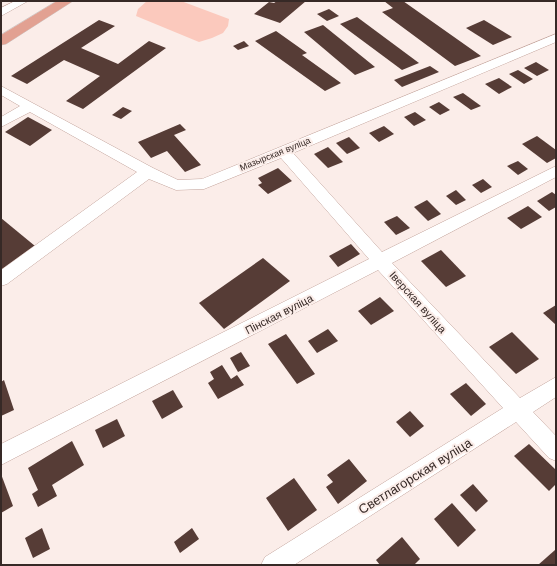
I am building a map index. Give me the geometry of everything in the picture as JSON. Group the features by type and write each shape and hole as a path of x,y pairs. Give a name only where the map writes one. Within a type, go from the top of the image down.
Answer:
{"main road":[{"path":"1,41 66,1"}],"street":[{"path":"1,13 23,1"},
{"name":"Мазырская вуліца","path":"1,90 148,172 176,185 204,184 556,38"},
{"path":"1,123 30,106"},
{"name":"Іверская вуліца","path":"283,151 381,262 518,412 556,451"},
{"name":"Пінская вуліца","path":"1,455 381,262 556,171"},
{"path":"1,279 148,172"},
{"name":"Светлагорская вуліца","path":"273,565 518,412 556,386"}],"shaded area":[{"path":"147,1 181,1 229,19 228,26 223,33 199,42 136,16 138,9"}],"building":[{"path":"277,1 306,1 280,23 254,14 269,2 274,3"},
{"path":"384,1 403,1 481,56 455,66 382,12 393,8"},
{"path":"329,9 339,16 327,21 317,14"},
{"path":"357,17 419,63 402,70 340,24"},
{"path":"99,20 115,26 81,48 118,64 149,41 166,48 83,109 66,101 100,76 64,60 27,84 11,76"},
{"path":"484,20 512,37 493,45 466,28"},
{"path":"323,25 375,67 355,75 304,32"},
{"path":"276,31 307,53 302,55 341,83 325,91 255,41"},
{"path":"244,41 249,46 238,50 233,46"},
{"path":"536,62 549,70 537,76 524,68"},
{"path":"430,66 439,72 402,87 394,80"},
{"path":"518,70 533,79 524,84 509,74"},
{"path":"499,78 512,87 499,94 485,84"},
{"path":"463,93 481,106 471,110 453,97"},
{"path":"439,102 450,110 440,115 429,107"},
{"path":"123,107 132,111 121,119 112,115"},
{"path":"415,112 426,120 414,126 404,117"},
{"path":"28,117 52,130 30,146 5,132"},
{"path":"180,124 186,130 174,135 201,165 185,172 167,151 151,158 138,142"},
{"path":"384,126 394,134 379,142 369,133"},
{"path":"537,136 556,150 556,158 547,163 522,144"},
{"path":"349,137 360,148 347,154 336,143"},
{"path":"328,147 343,162 328,168 314,154"},
{"path":"518,161 528,169 518,175 507,166"},
{"path":"278,168 292,181 268,194 258,185 262,183 258,178"},
{"path":"483,179 492,187 481,193 472,185"},
{"path":"456,190 466,200 456,205 446,196"},
{"path":"552,192 556,195 556,207 549,211 537,201"},
{"path":"427,200 441,214 428,221 414,207"},
{"path":"528,206 542,217 521,229 507,218"},
{"path":"397,216 410,228 396,235 384,222"},
{"path":"1,218 35,246 1,271"},
{"path":"351,244 360,254 338,267 329,256"},
{"path":"441,250 466,276 446,287 421,261"},
{"path":"263,258 290,281 224,329 199,303"},
{"path":"380,297 394,311 371,325 358,311"},
{"path":"556,305 556,325 543,313"},
{"path":"328,329 338,341 317,353 308,341"},
{"path":"512,332 539,359 516,374 489,347"},
{"path":"286,334 315,374 297,384 268,344"},
{"path":"241,352 250,366 238,372 230,358"},
{"path":"222,365 231,379 237,375 244,385 218,399 208,383 214,379 210,372"},
{"path":"4,380 14,410 1,416 1,382"},
{"path":"466,383 486,404 471,416 450,394"},
{"path":"173,390 183,407 162,419 152,401"},
{"path":"410,411 424,426 410,437 396,422"},
{"path":"117,419 125,436 103,448 95,430"},
{"path":"72,441 84,465 52,485 57,496 38,507 32,494 38,490 28,468"},
{"path":"529,444 556,470 556,484 549,491 514,456"},
{"path":"349,459 367,481 338,504 326,487 333,482 327,475"},
{"path":"1,474 13,506 1,513"},
{"path":"294,478 317,510 288,531 266,498"},
{"path":"473,484 488,501 476,512 460,495"},
{"path":"452,503 476,530 458,547 434,519"},
{"path":"42,528 50,549 33,558 25,538"},
{"path":"192,528 199,539 180,553 174,542"},
{"path":"402,537 420,559 414,565 380,565 376,560"},
{"path":"555,550 556,565 538,565"}]}
